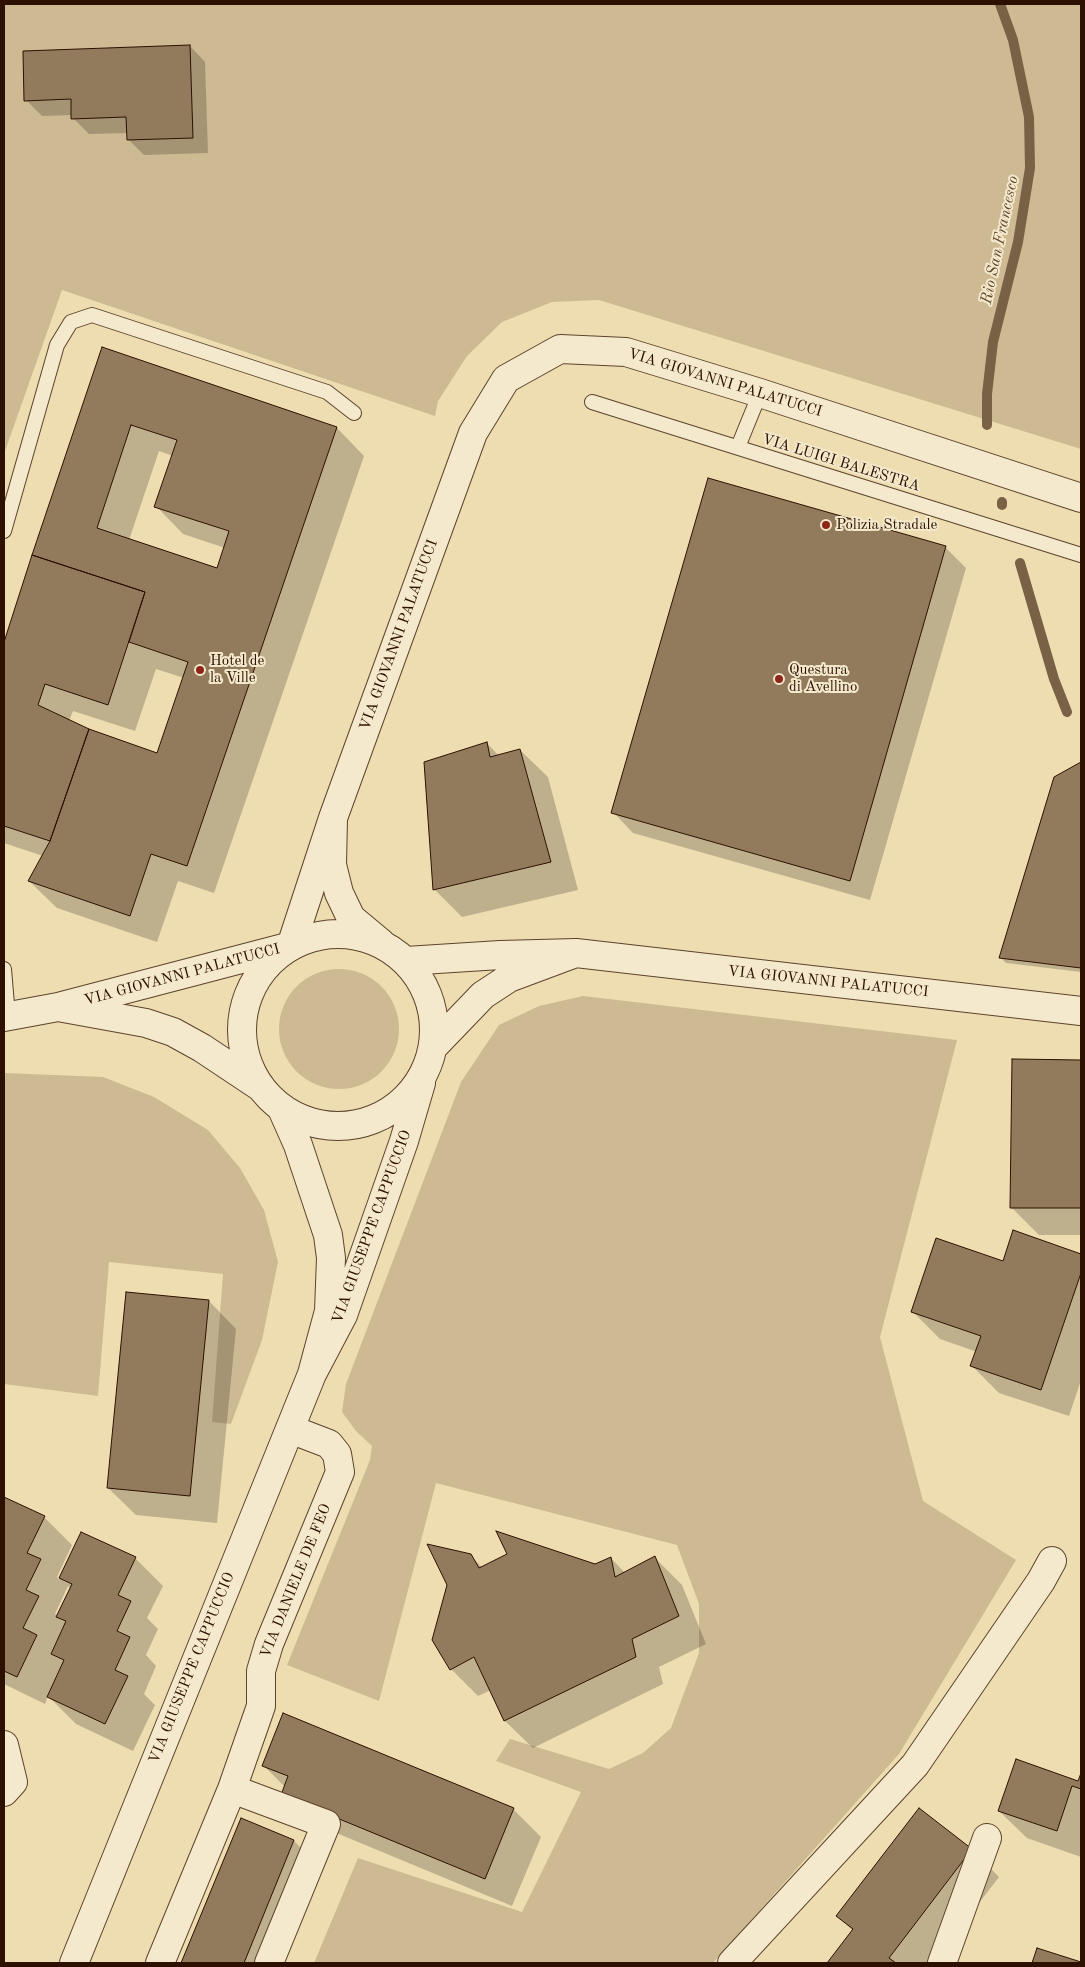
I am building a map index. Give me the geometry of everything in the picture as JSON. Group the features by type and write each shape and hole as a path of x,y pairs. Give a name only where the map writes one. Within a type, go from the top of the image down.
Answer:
{"street":[{"name":"VIA GIOVANNI PALATUCCI","path":"6,1017 58,1007 291,946 333,818 473,433 506,378 560,349 626,352 760,393 1081,498"},
{"name":"VIA GIOVANNI PALATUCCI","path":"333,818 332,865 339,893 351,918 406,961 424,986 434,1016 433,1047"},
{"path":"381,943 351,934 320,935 291,946 267,965 249,993 242,1024 245,1057 259,1086 282,1109 311,1123 344,1127 375,1120 403,1102 423,1077"},
{"name":"VIA GIOVANNI PALATUCCI","path":"406,961 500,955 576,953 1081,1011"},
{"name":"VIA GIOVANNI PALATUCCI","path":"433,1047 460,1017 483,995 496,986 509,978 576,953"},
{"name":"VIA GIOVANNI PALATUCCI","path":"58,1007 146,1023 173,1032 202,1048 259,1086"},
{"name":"VIA GIUSEPPE CAPPUCCIO","path":"74,1963 98,1898 312,1374 343,1315 404,1141 433,1047"},
{"name":"VIA GIUSEPPE CAPPUCCIO","path":"282,1109 298,1145 328,1235 331,1258 329,1311 312,1374"},
{"name":"VIA DANIELE DE FEO","path":"160,1963 232,1790 261,1706 261,1672 269,1644 340,1472 337,1454 329,1444 290,1428"},
{"path":"732,1963 915,1766 1041,1581 1052,1561"},
{"path":"4,1745 12,1782 4,1792"},
{"path":"232,1790 326,1824 269,1963"},
{"path":"942,1963 987,1838"}],"lane":[{"path":"4,531 57,345 71,322 92,315 102,318 327,392 354,412"},
{"path":"738,448 760,393"},
{"name":"VIA LUIGI BALESTRA","path":"592,402 1081,555"},
{"path":"4,969 6,1017"}],"shaded area":[{"path":"4,4 1081,4 1081,449 599,300 552,302 502,322 467,356 438,401 435,416 62,290 4,454"},
{"path":"339,969 362,974 381,987 394,1006 399,1029 394,1052 381,1071 362,1084 339,1089 316,1084 297,1071 284,1052 279,1029 284,1006 297,987 316,974"},
{"path":"583,996 957,1040 880,1337 923,1501 1016,1560 899,1754 713,1963 314,1963 358,1858 522,1912 581,1792 496,1761 510,1739 609,1769 643,1753 671,1728 699,1653 699,1604 677,1545 436,1483 379,1701 287,1665 370,1460 372,1446 356,1431 342,1412 346,1384 461,1082 499,1025 539,1006"},
{"path":"4,1073 103,1077 154,1097 208,1130 240,1168 264,1210 278,1262 262,1340 231,1424 212,1422 223,1274 109,1262 98,1396 4,1384"}],"building":[{"path":"190,45 193,138 127,140 126,117 71,119 71,99 24,101 23,51"},
{"path":"102,347 337,427 187,866 151,854 130,916 28,881 50,841 89,729 157,753 188,662 129,642 145,592 32,555","holes":["131,425 177,440 154,507 229,531 217,568 97,528"]},
{"name":"Questura di Avellino","path":"708,478 946,546 850,881 611,813"},
{"path":"32,555 145,592 108,705 45,684 38,705 89,729 50,841 4,826 4,642"},
{"path":"487,742 490,757 520,749 551,862 433,890 424,762"},
{"path":"1081,762 1081,968 999,958 1054,777"},
{"path":"1012,1059 1081,1060 1081,1208 1010,1208"},
{"path":"1013,1230 1081,1254 1081,1273 1041,1390 970,1366 981,1336 911,1312 936,1238 1003,1261"},
{"path":"126,1292 209,1300 190,1496 107,1488"},
{"path":"4,1497 45,1516 27,1553 41,1559 26,1590 39,1596 23,1628 37,1635 17,1677 4,1671"},
{"path":"496,1531 595,1564 611,1557 615,1577 655,1556 679,1616 632,1639 636,1657 504,1721 474,1657 450,1670 432,1640 447,1585 427,1544 471,1554 479,1568 507,1554"},
{"path":"81,1532 136,1557 118,1595 131,1601 117,1631 130,1637 115,1670 128,1676 105,1724 47,1697 64,1660 51,1654 66,1621 56,1617 72,1584 59,1578"},
{"path":"283,1713 514,1808 485,1879 281,1795 288,1776 262,1766"},
{"path":"1016,1759 1078,1781 1081,1773 1081,1789 1072,1786 1057,1831 998,1811"},
{"path":"919,1808 972,1849 889,1958 896,1963 827,1963 853,1929 836,1916"},
{"path":"241,1818 294,1840 244,1963 181,1963"},
{"path":"1037,1948 1081,1962 1081,1963 1032,1963"}],"waterway":[{"name":"Rio San Francesco","path":"987,425 987,394 993,342 1018,242 1030,168 1029,117 1013,40 1000,4"},
{"name":"Rio San Francesco","path":"1020,563 1054,679 1067,712"}],"place":[{"name":"Polizia Stradale","path":"826,525"},
{"name":"Hotel de la Ville","path":"200,670"},
{"name":"Questura di Avellino","path":"779,679"}]}
